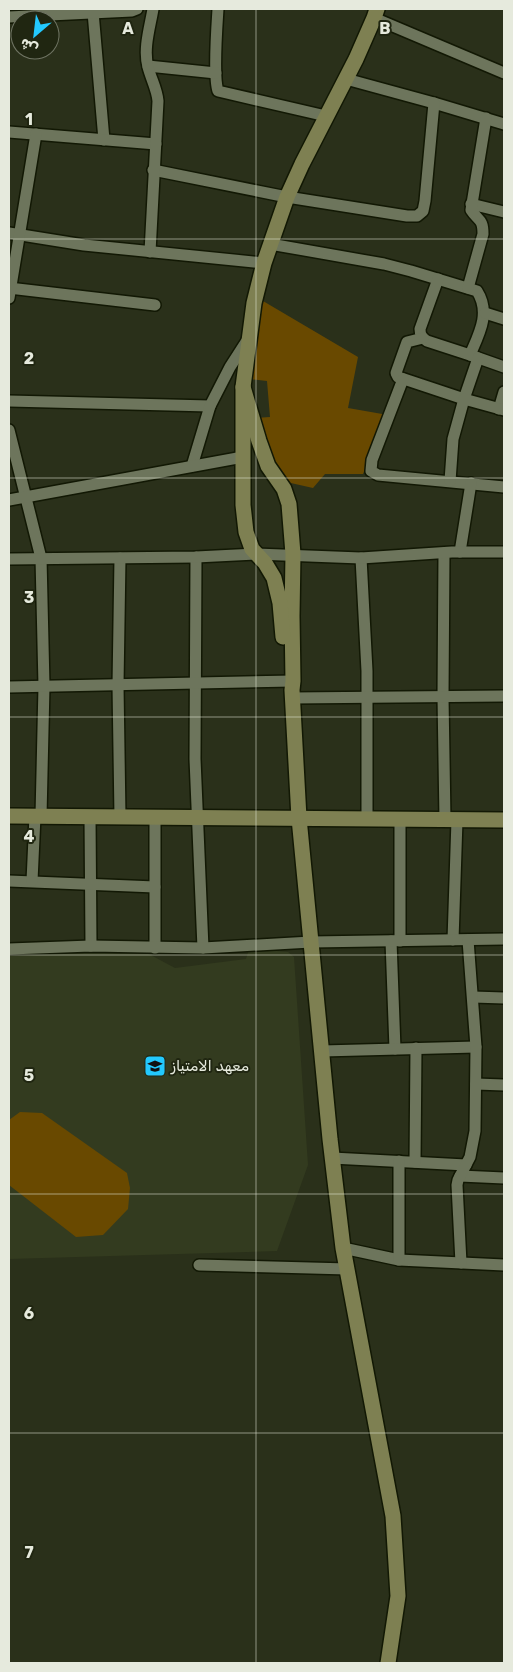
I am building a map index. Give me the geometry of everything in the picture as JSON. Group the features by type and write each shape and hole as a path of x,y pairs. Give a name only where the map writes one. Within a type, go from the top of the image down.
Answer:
{"street":[{"path":"9,17 132,11 137,9"},
{"path":"150,252 157,90 148,66 147,45 153,9"},
{"path":"218,9 216,73 218,91 326,116"},
{"path":"93,12 104,140"},
{"path":"388,1663 398,1596 393,1516 343,1248 332,1158 299,818 291,687 280,603 269,570 256,554 249,540 245,524 243,504 243,387 254,303 270,244 287,197 376,14 504,73"},
{"path":"148,66 216,73"},
{"path":"346,79 434,102 504,124"},
{"path":"153,170 287,197 418,216 423,211 425,201 434,102"},
{"path":"468,288 483,234 481,220 471,210 471,204 486,118"},
{"path":"9,132 156,144"},
{"path":"36,134 14,234 9,291 155,305"},
{"path":"471,204 504,212"},
{"path":"14,234 84,246 264,263"},
{"path":"270,244 411,270 477,291 482,299 485,313 453,439 450,481"},
{"path":"423,338 420,334 420,329 438,279"},
{"path":"485,313 504,319"},
{"path":"192,466 210,406 230,367 249,337"},
{"path":"504,367 423,338 407,342 396,373 398,377 403,379 502,409 504,392"},
{"path":"403,379 372,460 371,471 378,475 504,487"},
{"path":"243,387 268,466 288,497 293,554 291,687"},
{"path":"9,401 210,406"},
{"path":"9,430 41,558 44,686 38,816 32,881"},
{"path":"9,500 192,466 244,463 268,466"},
{"path":"460,552 471,483"},
{"path":"9,559 196,557 256,554 362,558 460,552 504,552"},
{"path":"444,553 443,697 451,820 454,940"},
{"path":"196,557 195,758 203,948"},
{"path":"120,558 118,684 120,817"},
{"path":"362,558 366,630 367,819"},
{"path":"9,687 194,683 291,687 367,697 504,696"},
{"path":"9,816 504,820"},
{"path":"90,816 91,946"},
{"path":"155,817 155,948"},
{"path":"395,1049 400,819"},
{"path":"9,881 155,887"},
{"path":"9,949 91,946 203,948 311,942 504,939"},
{"path":"461,1263 457,1185 472,1150 475,1131 476,1046 468,940"},
{"path":"473,997 504,998"},
{"path":"322,1051 476,1046"},
{"path":"415,1162 416,1048"},
{"path":"476,1084 504,1085"},
{"path":"332,1158 466,1165"},
{"path":"399,1161 399,1260"},
{"path":"460,1176 504,1178"},
{"path":"343,1248 399,1260 504,1265"},
{"path":"199,1265 348,1269"}],"shaded area":[{"path":"263,301 358,357 348,408 388,415 363,474 325,474 313,488 273,479 255,418 270,417 267,381 249,379"},
{"name":"معهد الامتياز","path":"249,949 288,952 294,957 308,1165 277,1251 9,1259 9,952 145,952 175,968 246,959"},
{"path":"20,1112 42,1113 127,1173 130,1188 128,1209 103,1235 76,1237 9,1185 9,1120"}],"place":[{"name":"معهد الامتياز","path":"155,1066"}]}
